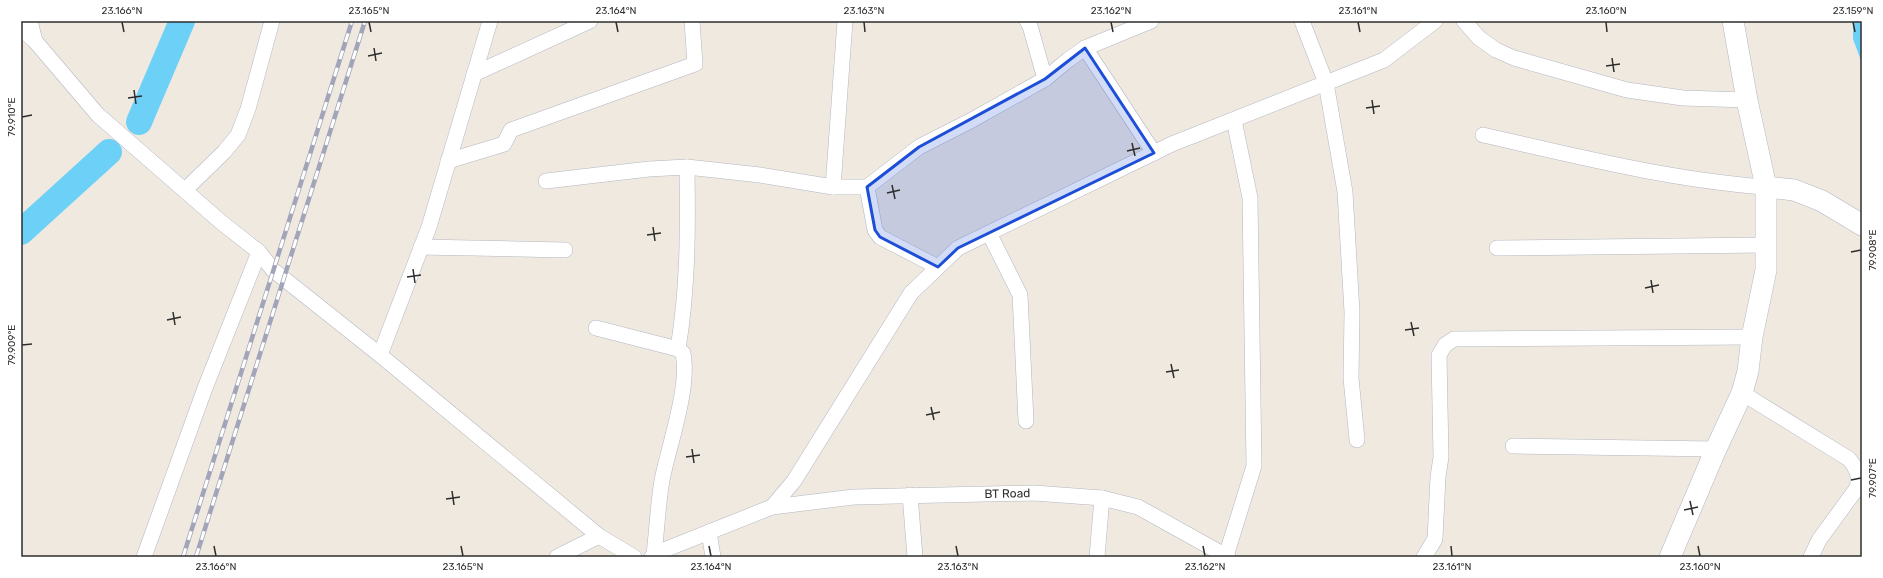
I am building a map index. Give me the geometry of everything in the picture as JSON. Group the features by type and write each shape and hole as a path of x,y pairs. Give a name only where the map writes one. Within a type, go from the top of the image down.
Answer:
{"street":[{"path":"30,21 35,41"},
{"path":"185,190 224,152 238,134 248,109 272,21"},
{"path":"380,354 421,247 490,21"},
{"path":"474,74 590,21"},
{"path":"448,161 504,144 511,130 695,64 692,21"},
{"path":"833,187 845,21"},
{"path":"1027,21 1030,26 1045,79"},
{"path":"546,181 650,169 687,167 760,175 833,187 866,187 919,147 972,120 1045,79 1085,48 1151,21"},
{"path":"1302,21 1326,83 1345,192 1352,312 1351,378 1357,440"},
{"path":"596,328 678,349 684,353 686,365 684,384 662,482 653,555 772,507 794,481 911,293 958,248 1154,153 1384,60 1435,21"},
{"path":"1464,21 1478,38 1496,50 1514,58 1627,90 1683,98 1747,100"},
{"path":"1670,557 1716,449 1742,393 1748,371 1752,337 1766,270 1766,187 1747,100 1733,21"},
{"path":"21,29 35,41 98,115 221,222 259,252 273,270 380,354 599,536 634,557"},
{"path":"1085,48 1154,153"},
{"path":"1227,556 1254,466 1250,198 1234,120"},
{"path":"1483,135 1630,168 1711,181 1794,190 1822,201 1862,225"},
{"path":"678,349 684,311 688,257 687,167"},
{"path":"866,187 875,230 880,237 938,267"},
{"path":"989,233 1020,295 1026,421"},
{"path":"1498,248 1767,245"},
{"path":"421,247 565,250"},
{"path":"144,557 205,388 259,252"},
{"path":"1424,557 1435,539 1438,477 1441,457 1439,355 1445,345 1454,339 1752,337"},
{"path":"1742,393 1849,459 1856,468 1859,478 1857,488 1819,540 1811,557"},
{"path":"1513,446 1716,449"},
{"name":"BT Road","path":"772,507 854,497 1034,493 1102,498 1138,507 1227,556"},
{"path":"910,496 915,557"},
{"path":"1097,557 1102,498"},
{"path":"708,532 713,557"},
{"path":"557,557 599,536"}],"highlighted area":[{"path":"1085,48 1154,153 958,248 938,267 880,237 875,230 867,187 919,147 1045,79"}],"water":[{"path":"1853,21 1862,21 1862,63 1853,39"}],"waterway":[{"path":"139,122 182,21"},
{"path":"21,232 109,152"}],"railway":[{"path":"183,557 352,21"},
{"path":"196,557 365,21"}]}
